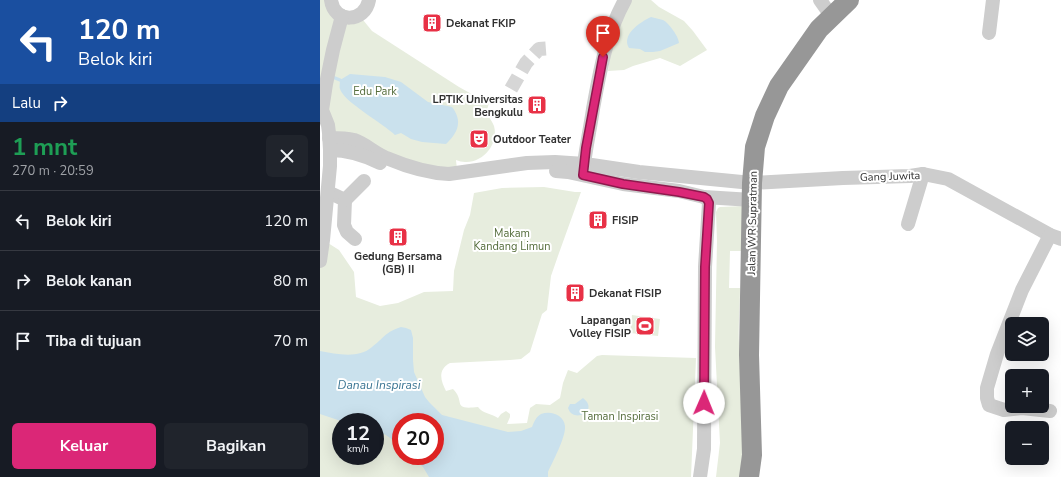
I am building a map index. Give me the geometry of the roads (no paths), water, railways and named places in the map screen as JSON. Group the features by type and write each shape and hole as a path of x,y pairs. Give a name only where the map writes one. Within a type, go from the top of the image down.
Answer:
{"highway":[{"name":"Jalan WR Supratman","path":"749,477 752,455 749,355 752,191 757,140 765,116 779,86 819,30 849,0"}],"street":[{"path":"331,0 333,8 337,13 347,18 360,16 368,7 369,0"},
{"path":"584,170 586,148 603,57 618,12 625,0"},
{"path":"820,0 832,17"},
{"path":"989,33 993,0"},
{"path":"320,261 328,192 330,144 328,125 321,110 333,50 342,16"},
{"path":"330,144 339,150 354,152 399,171 444,180 459,180 528,172 568,172 584,170 639,172 752,191"},
{"path":"584,170 623,184 704,197 752,191"},
{"path":"908,224 923,174"},
{"name":"Gang Juwita","path":"752,191 843,178 910,176 923,174 948,179 1055,237"},
{"path":"356,239 347,232 344,225 345,200 364,181"},
{"path":"328,192 345,200"},
{"path":"700,477 704,449 705,267 709,203 704,197"},
{"path":"1050,411 1022,408 1004,410 989,405 987,388 997,354 1022,290 1055,237"}],"water":[{"path":"651,17 663,20 668,24 676,34 679,43 660,51 653,52 645,52 640,49 629,48 627,43 630,34 637,26"},
{"path":"350,74 385,77 401,82 428,102 452,107 458,122 458,127 454,136 446,144 422,142 411,139 401,133 395,135 356,106 343,94 340,88 340,80"},
{"name":"Danau Inspirasi","path":"401,327 411,330 413,338 414,372 425,397 440,413 392,413 392,440 384,434 384,413 332,413 332,418 320,414 320,351 347,355 360,353 372,347 388,333"},
{"path":"583,398 589,407 587,411 584,414 579,415 571,413 568,408 570,404 575,404"},
{"name":"Danau Inspirasi","path":"545,413 556,414 560,416 564,422 565,431 559,449 548,472 548,477 429,477 421,465 444,465 444,416 508,432 521,431 532,427 534,421 541,414"}],"waterway":[{"path":"330,76 340,80"}],"tunnel":[{"path":"511,89 526,63 539,49 552,48"}],"place":[{"name":"Dekanat FKIP","path":"432,23"},
{"name":"LPTIK Universitas Bengkulu","path":"537,105"},
{"name":"Outdoor Teater","path":"479,139"},
{"name":"FISIP","path":"598,220"},
{"name":"Gedung Bersama (GB) II","path":"398,237"},
{"name":"Dekanat FISIP","path":"575,293"},
{"name":"Lapangan Volley FISIP","path":"645,326"}],"park label":[{"name":"Edu Park","path":"375,91"},
{"name":"Makam Kandang Limun","path":"512,239"},
{"name":"Taman Inspirasi","path":"620,416"}]}
